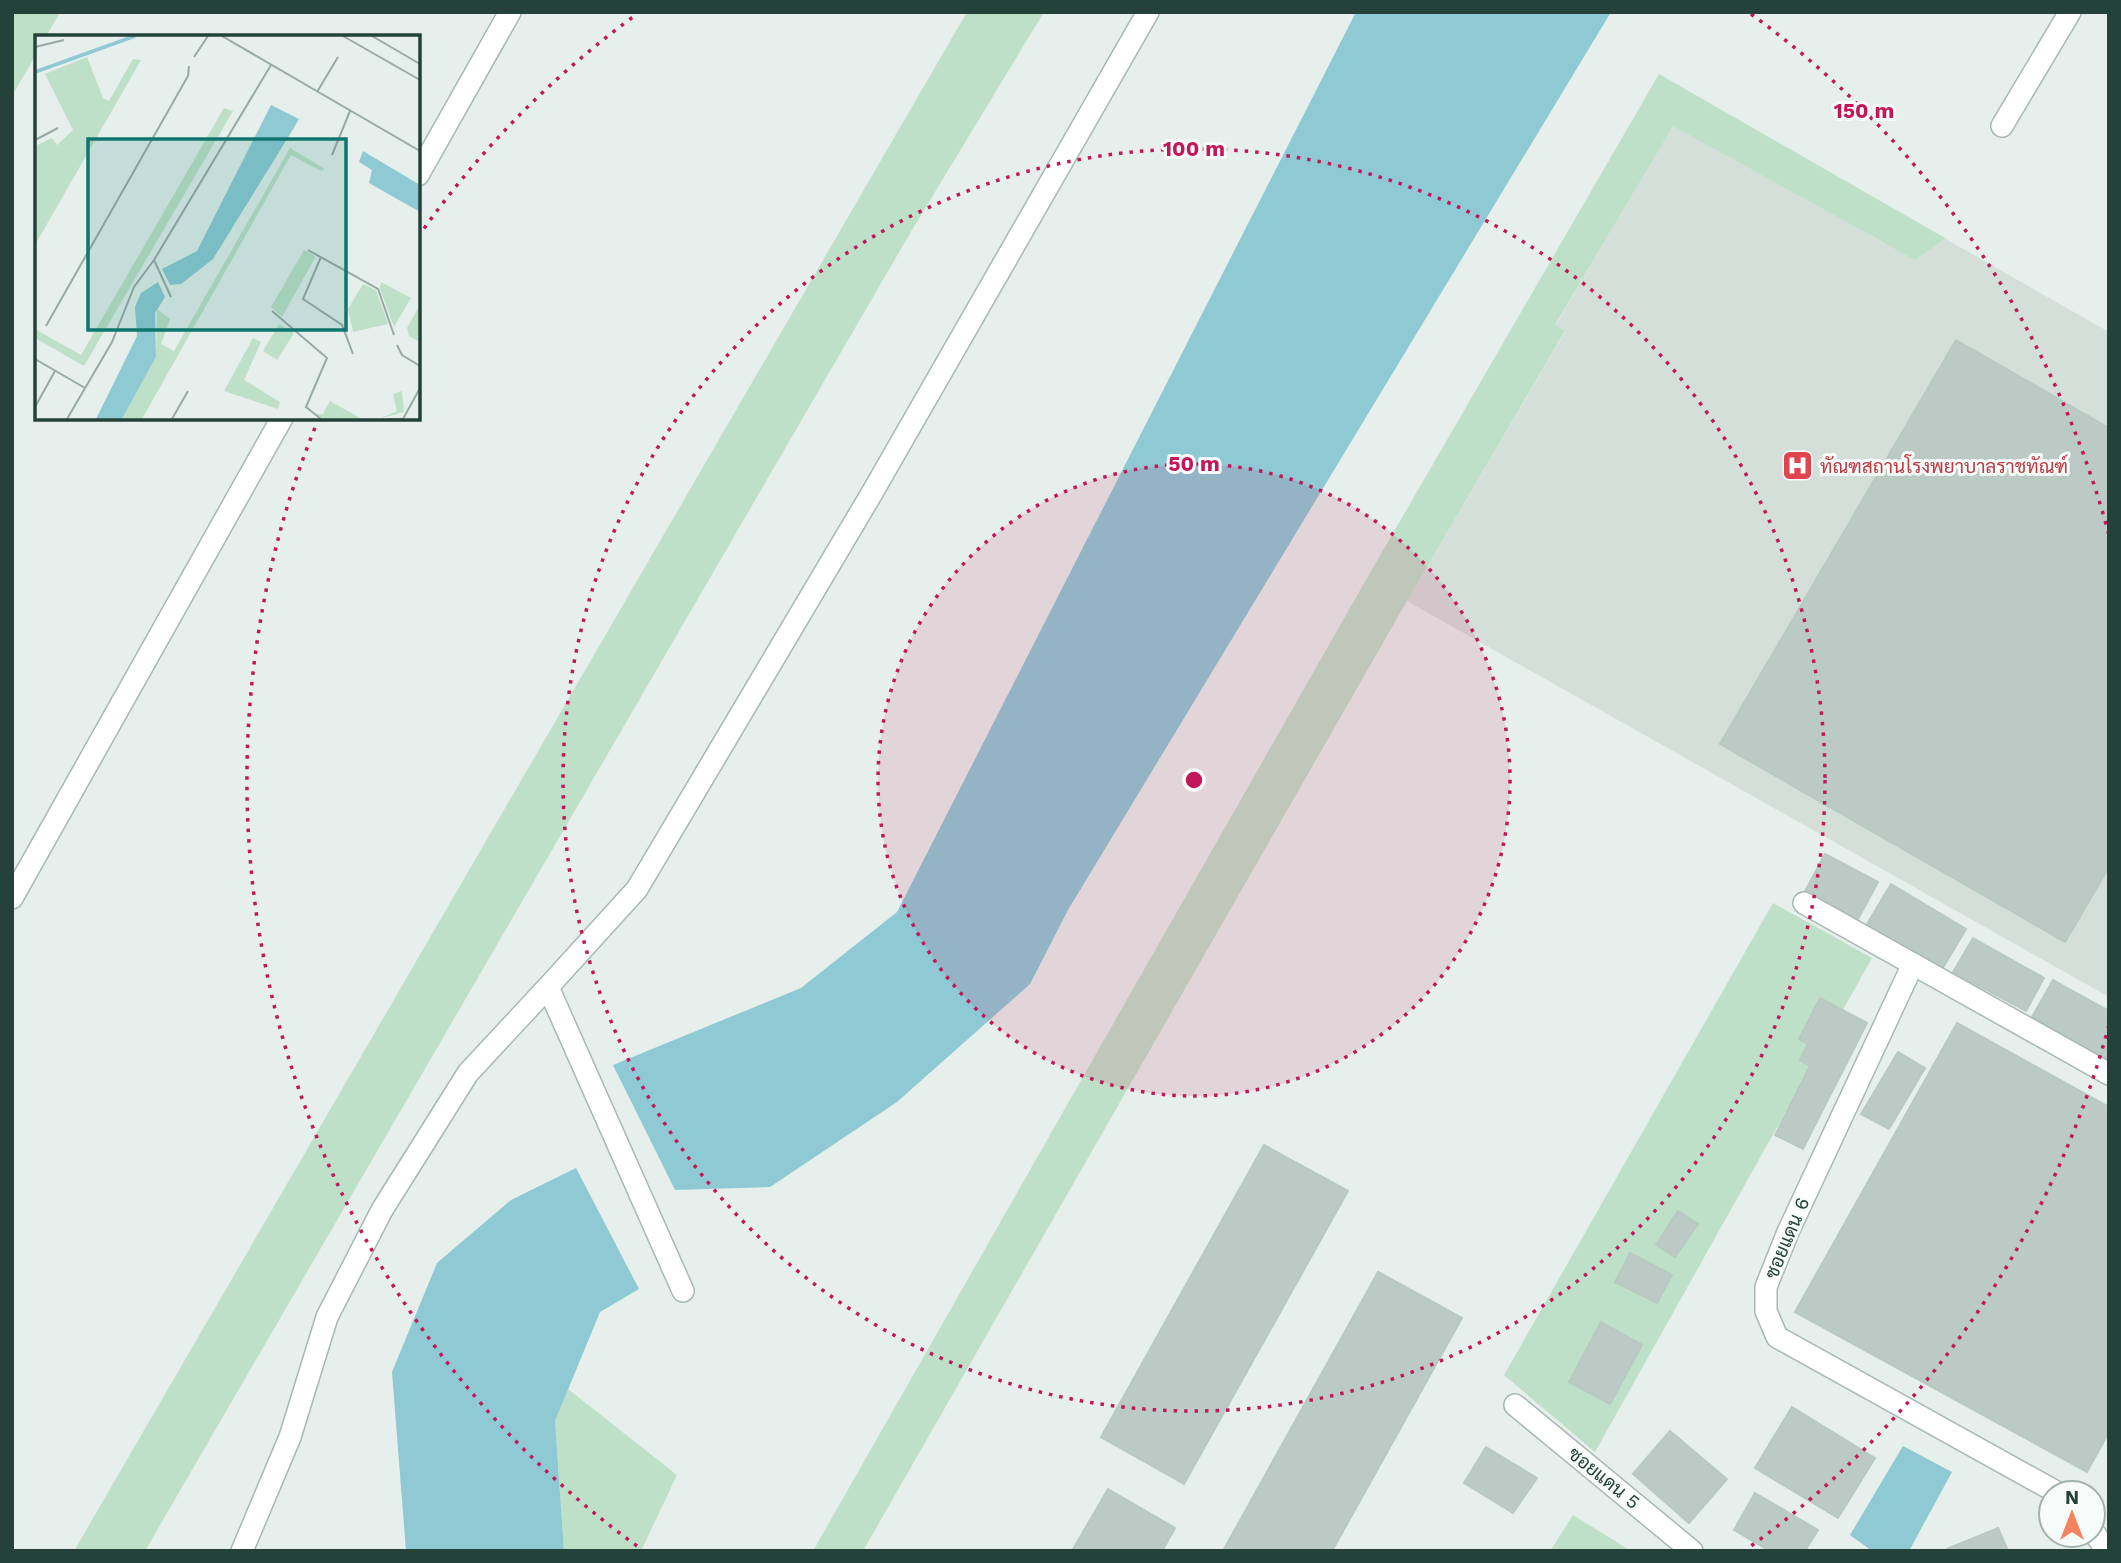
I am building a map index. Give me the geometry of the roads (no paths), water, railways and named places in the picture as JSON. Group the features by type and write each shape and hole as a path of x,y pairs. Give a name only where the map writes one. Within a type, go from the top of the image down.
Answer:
{"street":[{"path":"420,171 510,12"},
{"path":"242,1551 290,1437 327,1317 382,1210 468,1073 637,889 872,493 1148,12"},
{"path":"2002,126 2070,12"},
{"path":"12,898 281,420"},
{"path":"1804,903 2109,1074"},
{"name":"ซอยแดน 6","path":"1913,964 1788,1232 1766,1287 1766,1311 1777,1337 2037,1481"},
{"path":"548,987 683,1291"},
{"name":"ซอยแดน 5","path":"1515,1405 1692,1551"}],"water":[{"path":"1356,12 1611,12 1068,910 1030,984 897,1102 770,1187 675,1190 613,1065 801,988 897,912"},
{"path":"576,1168 639,1289 600,1312 555,1421 564,1551 406,1551 392,1372 437,1263 511,1200"},
{"path":"1903,1446 1952,1472 1909,1551 1872,1551 1850,1535"}],"place":[{"name":"ทัณฑสถานโรงพยาบาลราชทัณฑ์","path":"1797,466"}]}
